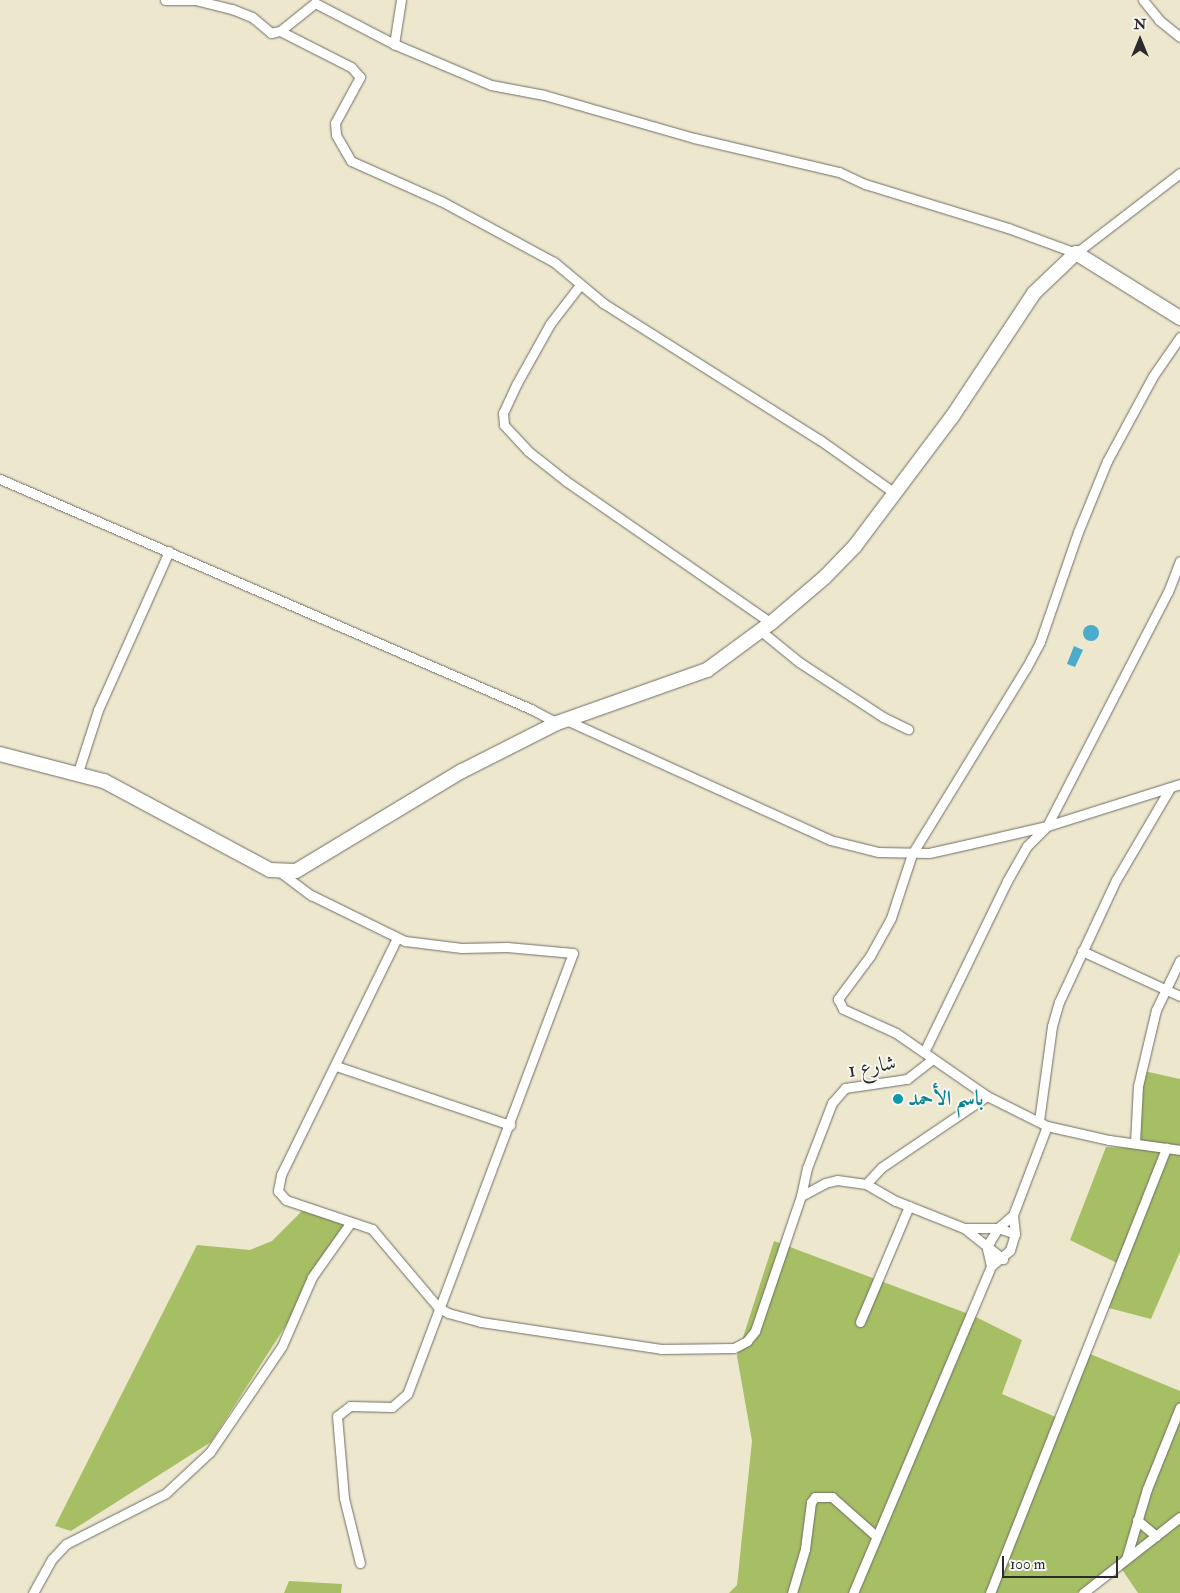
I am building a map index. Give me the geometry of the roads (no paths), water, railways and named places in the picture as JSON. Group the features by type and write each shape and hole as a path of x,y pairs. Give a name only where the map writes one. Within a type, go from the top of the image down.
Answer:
{"street":[{"path":"165,0 195,0 224,6 252,17 271,33 280,32 351,67 360,77 334,123 336,135 350,162 441,201 554,262 603,304 820,440 896,494"},
{"path":"394,44 401,0"},
{"path":"1144,0 1159,20 1180,37"},
{"path":"280,32 313,3 394,44 491,85 544,95 694,138 839,172 865,184 1008,228 1076,253 1180,318"},
{"path":"0,754 104,780 270,870 280,872 296,871 420,794 561,722 707,670 766,627 832,570 896,494 952,417 1034,293 1076,253 1180,173"},
{"path":"580,285 550,324 516,383 503,413 504,425 528,451 566,481 766,627 799,662 883,717 908,729"},
{"path":"1180,336 1153,376 1107,461 1078,532 1040,642 912,854 891,918 870,956 839,995 838,1003 849,1012 925,1050 933,1059 987,1096 1043,1123 1135,1143 1180,1150"},
{"path":"0,479 830,840 855,848 912,854 929,853 1047,826 1180,784"},
{"path":"78,772 98,710 169,551"},
{"path":"925,1050 1027,846 1047,826 1168,592 1180,561"},
{"path":"991,1266 1003,1259 1010,1250 1015,1234 1013,1215 1043,1123 1052,1026 1082,951 1116,880 1170,788"},
{"path":"280,872 311,895 397,938 419,944 462,948 508,947 572,953 510,1125 438,1306 407,1394 392,1407 350,1406 337,1416 344,1498 360,1563"},
{"path":"397,938 281,1175 278,1191 286,1200 372,1229 438,1306 448,1313 481,1322 661,1350 734,1348 746,1342 755,1331 801,1196 825,1183 837,1180 866,1184 910,1206 964,1228 1003,1259"},
{"path":"1082,951 1180,996"},
{"path":"1135,1143 1138,1086 1156,1010 1180,960"},
{"name":"شارع 1","path":"801,1196 812,1154 832,1103 840,1092 851,1085 907,1079 933,1059"},
{"path":"336,1066 510,1125"},
{"path":"866,1184 882,1167 987,1096"},
{"path":"990,1593 1166,1148"},
{"path":"860,1322 910,1206"},
{"path":"853,1593 991,1266 987,1248 998,1228 1013,1215"},
{"path":"33,1593 52,1559 66,1544 166,1493 210,1452 282,1346 312,1277 351,1222"},
{"path":"964,1228 998,1228 1015,1234"},
{"path":"1126,1559 1137,1520 1180,1407"},
{"path":"792,1593 805,1549 811,1502 815,1497 832,1497 876,1536"},
{"path":"1083,1593 1180,1517"},
{"path":"1137,1520 1156,1536"}],"water":[{"path":"1091,625 1099,633 1091,641 1083,633"},
{"path":"1074,646 1083,650 1075,667 1067,664"}],"place":[{"name":"باسم الأحمد","path":"898,1099"}]}
